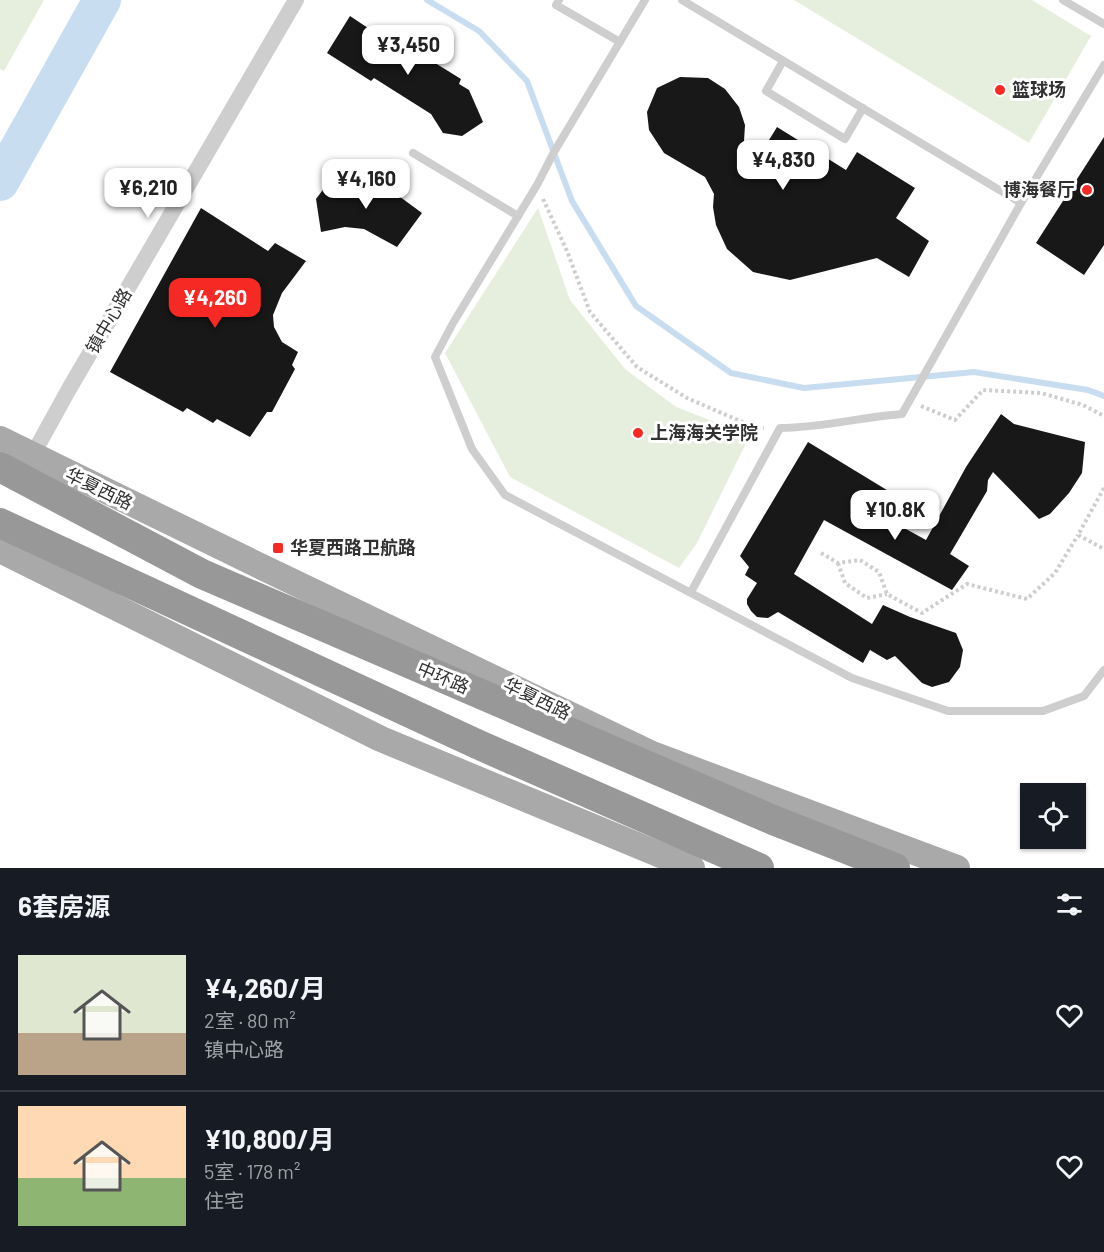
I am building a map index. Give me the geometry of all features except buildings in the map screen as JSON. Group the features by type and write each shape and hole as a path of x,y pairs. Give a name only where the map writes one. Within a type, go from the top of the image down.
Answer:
{"highway":[{"name":"中环路","path":"0,467 202,574 773,820 894,868"},
{"path":"0,523 477,744 759,868"}],"main road":[{"name":"华夏西路","path":"0,439 652,754 957,868"},
{"path":"0,550 381,739 692,868"}],"street":[{"name":"镇中心路","path":"33,456 69,389 296,0"}],"lane":[{"path":"559,0 556,5 620,42"},
{"path":"645,0 435,357 472,449 506,495 852,678 948,711 1042,711 1084,696 1104,670"},
{"path":"682,0 1021,203"},
{"path":"1064,0 1104,24"},
{"path":"783,61 766,91 845,139 862,108"},
{"path":"691,592 780,428 804,428 873,416 902,414 1021,203 1104,65"},
{"path":"413,153 518,216"}],"path":[{"path":"537,184 567,251 590,312 637,368 687,398 756,428 780,428"},
{"path":"909,402 955,420 983,390 1041,393 1083,405 1104,416"},
{"path":"838,563 844,583 867,598 887,594 922,613 967,584 1027,599 1055,573 1104,488"},
{"path":"1078,535 1104,549"},
{"path":"821,553 838,563 860,560 879,572 887,594"}],"green space":[{"path":"0,0 44,0 4,71 0,69"},
{"name":"篮球场","path":"794,0 1032,0 1091,36 1029,143"},
{"path":"538,208 570,300 625,369 676,407 712,421 748,439 697,543 679,568 510,477 445,353"}],"waterway":[{"path":"0,182 102,0"},
{"path":"427,0 479,31 527,81 572,201 636,306 731,373 804,388 974,372 1088,390 1104,396"}],"place":[{"name":"篮球场","path":"1000,90"},
{"name":"博海餐厅","path":"1087,190"},
{"name":"上海海关学院","path":"638,433"},
{"name":"华夏西路卫航路","path":"278,548"}]}
